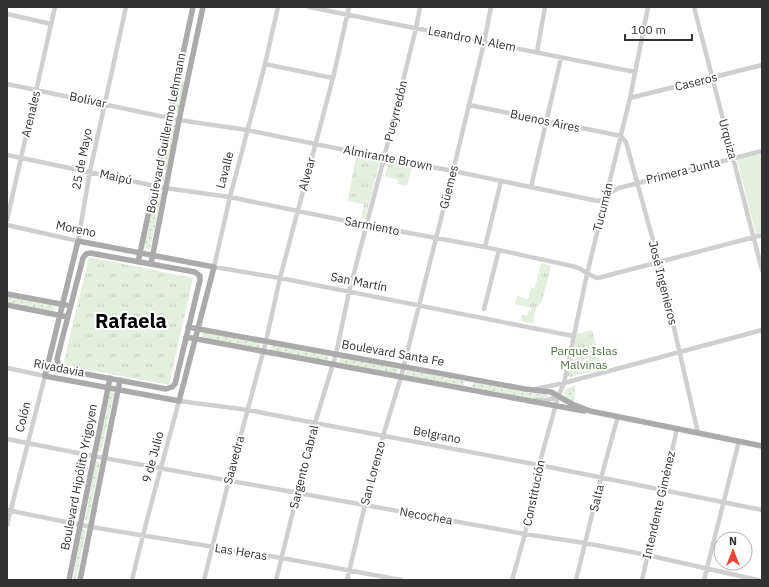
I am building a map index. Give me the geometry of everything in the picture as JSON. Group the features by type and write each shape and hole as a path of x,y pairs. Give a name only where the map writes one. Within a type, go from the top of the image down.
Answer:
{"main road":[{"name":"Boulevard Guillermo Lehmann","path":"138,262 192,7"},
{"name":"Boulevard Guillermo Lehmann","path":"151,264 203,7"},
{"path":"189,26 198,28"},
{"path":"177,76 188,79"},
{"name":"Moreno","path":"78,241 140,253"},
{"name":"25 de Mayo","path":"60,315 78,241"},
{"name":"Moreno","path":"70,306 83,258 86,254 90,253 138,262"},
{"name":"San Martín","path":"140,253 214,266"},
{"path":"110,378 166,389 175,384 200,276 195,272 138,262"},
{"name":"Lavalle","path":"195,339 214,266"},
{"path":"7,294 70,306 68,317 7,305"},
{"name":"Colón","path":"45,376 60,315"},
{"name":"Rivadavia","path":"68,317 57,359 59,366 64,370 110,378"},
{"name":"Boulevard Santa Fe","path":"188,327 529,390 550,392 572,404 590,411"},
{"name":"Boulevard Santa Fe","path":"186,337 466,390 581,411 590,411 618,416 762,446"},
{"name":"9 de Julio","path":"179,401 195,339"},
{"name":"Rivadavia","path":"45,376 108,388"},
{"name":"Boulevard Hipólito Yrigoyen","path":"69,580 110,378"},
{"path":"466,390 469,379"},
{"name":"Boulevard Hipólito Yrigoyen","path":"80,580 120,380"},
{"name":"Belgrano","path":"108,388 179,401"}],"street":[{"name":"Arenales","path":"7,220 55,7"},
{"name":"25 de Mayo","path":"78,241 90,171 126,7"},
{"name":"Lavalle","path":"214,266 278,7"},
{"name":"Leandro N. Alem","path":"309,7 635,72"},
{"name":"Alvear","path":"266,341 280,278 314,144 333,78 349,7"},
{"name":"Pueyrredón","path":"336,354 349,292 384,158 420,7"},
{"name":"Güemes","path":"404,366 469,105 491,7"},
{"path":"537,52 545,7"},
{"name":"Tucumán","path":"555,406 564,383 586,274 630,98 648,7"},
{"name":"Urquiza","path":"694,7 762,270"},
{"path":"7,14 51,24"},
{"path":"531,187 561,58"},
{"path":"265,64 333,78"},
{"name":"Caseros","path":"630,98 762,65"},
{"name":"Bolívar","path":"7,84 168,118"},
{"name":"Buenos Aires","path":"469,105 621,136"},
{"name":"Almirante Brown","path":"168,118 247,130 598,201 602,200 606,196"},
{"name":"José Ingenieros","path":"621,136 626,142 659,262 698,433"},
{"name":"Primera Junta","path":"606,196 614,190 638,183 762,151"},
{"name":"Maipú","path":"7,155 154,185"},
{"path":"485,247 501,181"},
{"name":"Sarmiento","path":"154,185 230,197 366,225 485,247 576,267 582,269 586,274"},
{"name":"Moreno","path":"7,225 78,241"},
{"path":"586,274 598,278 762,235"},
{"path":"484,309 499,250"},
{"name":"San Martín","path":"214,266 573,336"},
{"path":"529,390 564,383 762,330"},
{"name":"Saavedra","path":"204,580 266,341"},
{"name":"Sargento Cabral","path":"276,580 315,423 336,354"},
{"name":"San Lorenzo","path":"347,580 383,436 404,366"},
{"name":"Rivadavia","path":"7,368 45,376"},
{"name":"Colón","path":"7,525 9,511 45,376"},
{"path":"517,399 542,400 558,397"},
{"name":"Belgrano","path":"179,401 248,410 539,465 762,510"},
{"name":"9 de Julio","path":"132,580 142,535 162,469 179,401"},
{"name":"Constitución","path":"512,580 525,534 539,465 555,406"},
{"name":"Salta","path":"576,580 618,416"},
{"name":"Intendente Giménez","path":"642,580 662,490 678,429"},
{"name":"Necochea","path":"7,439 162,469 525,534 585,543 647,555 758,580"},
{"path":"704,580 739,441"},
{"name":"Las Heras","path":"9,511 91,527 282,558 401,580"}],"green space":[{"path":"179,81 185,82 178,113 173,112"},
{"path":"170,123 176,125 164,181 158,180"},
{"path":"762,154 762,232 756,234 737,160"},
{"path":"356,156 380,161 365,219 361,218 364,204 348,201"},
{"path":"389,162 412,168 407,186 397,184 398,180 385,176"},
{"path":"156,192 162,193 150,249 144,248"},
{"path":"89,257 193,278 169,385 63,365"},
{"path":"541,263 551,266 542,301 536,308 533,324 521,321 522,315 527,316 528,311 531,312 532,308 515,304 517,296 528,299 531,288 535,288"},
{"path":"7,297 54,306 53,311 7,303"},
{"name":"Parque Islas Malvinas","path":"592,330 602,369 570,377 567,375 574,335"},
{"path":"203,332 260,343 260,348 202,337"},
{"path":"271,345 329,356 328,361 270,350"},
{"path":"340,357 398,368 397,374 339,363"},
{"path":"407,370 465,381 464,386 406,375"},
{"path":"473,382 529,393 546,394 548,397 527,398 472,387"},
{"path":"575,385 574,402 564,394 567,389"},
{"path":"110,392 114,393 101,452 98,451"},
{"path":"96,461 100,462 88,520 85,520"},
{"path":"82,529 86,530 76,580 73,580"}],"district":[{"name":"Rafaela","path":"131,321"}]}
